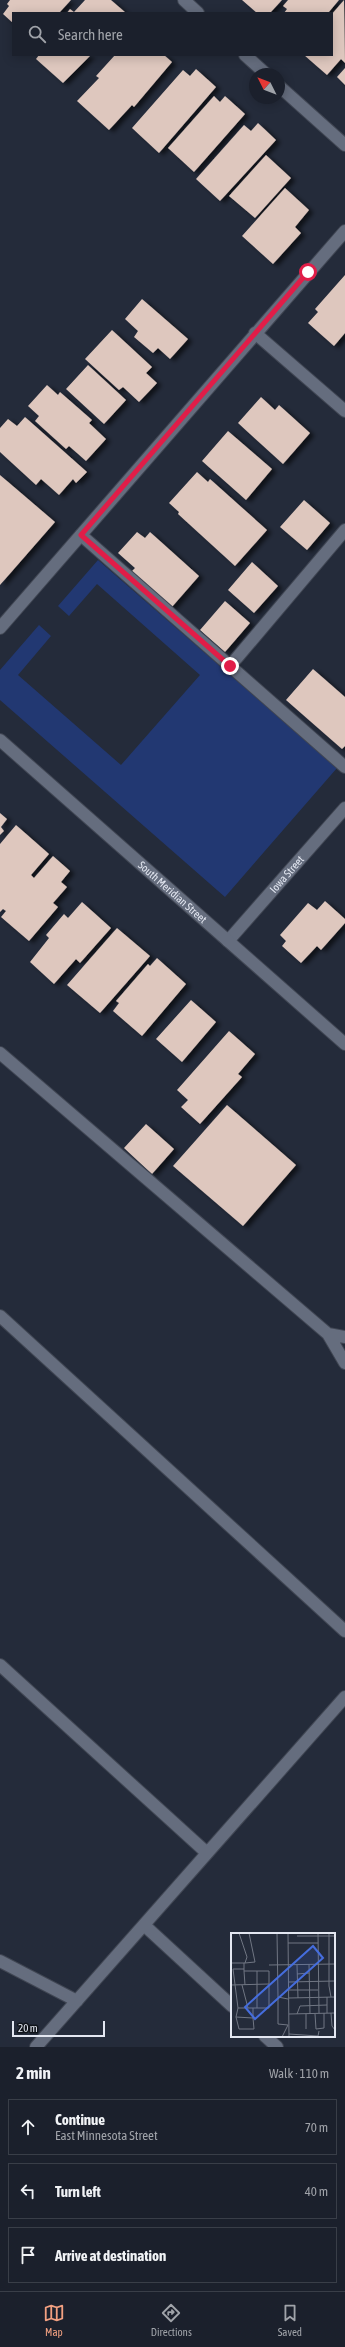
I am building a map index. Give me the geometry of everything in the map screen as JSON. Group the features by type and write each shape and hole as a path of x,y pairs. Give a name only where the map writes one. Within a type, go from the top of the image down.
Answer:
{"street":[{"path":"184,0 197,12"},
{"path":"246,56 259,68"},
{"path":"285,91 345,145"},
{"path":"0,628 345,231"},
{"path":"255,334 345,411"},
{"path":"230,666 345,530"},
{"path":"81,535 345,767"},
{"name":"South Meridian Street","path":"0,740 345,1044"},
{"name":"Iowa Street","path":"228,941 345,808"},
{"path":"0,1053 328,1334 345,1363"},
{"path":"0,1316 345,1631"},
{"path":"328,1334 345,1337"},
{"path":"0,1665 207,1853"},
{"path":"36,2047 345,1697"},
{"path":"144,1925 231,2005"},
{"path":"0,1961 77,2001"},
{"path":"266,2037 277,2047"}],"shaded area":[{"path":"98,560 337,768 225,897 0,700 0,670 39,625 51,636 18,675 121,765 200,675 97,584 69,616 58,606"}],"building":[{"path":"10,0 71,0 60,12 12,12 12,22 3,14 9,6 7,4"},
{"path":"85,0 111,0 125,12 74,12"},
{"path":"242,0 282,0 271,12 256,12"},
{"path":"288,0 339,0 329,12 285,12 287,9 283,6"},
{"path":"344,0 345,63 341,59 327,75 305,56 333,56 333,13"},
{"path":"38,56 90,56 63,83 36,59"},
{"path":"114,56 165,56 172,62 134,107 132,105 109,130 77,101 99,78 96,76"},
{"path":"345,68 345,85 337,77"},
{"path":"196,69 216,87 159,153 132,128 183,70 190,76"},
{"path":"214,96 220,102 225,96 245,114 194,172 168,148"},
{"path":"258,123 276,140 220,201 196,179 244,125 251,131"},
{"path":"266,155 291,178 255,218 229,196"},
{"path":"285,188 309,210 295,227 301,233 273,264 242,236"},
{"path":"345,275 345,333 334,346 308,323 318,312 315,309"},
{"path":"142,299 188,339 170,359 158,348 153,353 134,337 138,331 125,319"},
{"path":"112,330 152,367 146,373 157,383 139,402 123,387 119,390 85,359"},
{"path":"88,365 126,400 104,424 66,389"},
{"path":"47,385 58,395 60,392 92,420 89,423 106,439 86,461 69,446 66,449 35,421 39,416 28,406"},
{"path":"261,397 275,410 279,405 310,433 283,464 238,423"},
{"path":"25,417 87,472 76,483 73,479 59,495 41,479 36,485 0,452 0,428 8,419 17,426"},
{"path":"228,431 272,469 246,500 202,461"},
{"path":"197,472 208,482 210,479 267,530 235,566 178,514 179,512 169,503"},
{"path":"0,475 55,522 0,585"},
{"path":"304,500 330,523 307,550 280,527"},
{"path":"137,532 145,538 150,532 199,576 171,608 131,572 135,568 118,553"},
{"path":"252,562 278,586 254,613 228,590"},
{"path":"225,601 250,623 225,652 200,630"},
{"path":"313,669 345,697 345,746 342,749 286,700"},
{"path":"0,813 7,819 1,827 4,831 0,835"},
{"path":"16,825 49,854 31,875 34,878 53,856 70,871 61,882 67,887 53,903 58,907 29,941 1,917 6,911 3,909 0,912 0,844"},
{"path":"325,901 345,919 345,923 321,950 317,946 301,963 282,946 286,941 280,935 308,903 317,910"},
{"path":"82,902 111,928 80,963 76,959 54,984 30,962 49,938 46,935 64,914 68,918"},
{"path":"117,928 150,956 100,1013 67,985"},
{"path":"157,958 186,984 142,1036 113,1011 119,1003 116,1001 148,964 150,966"},
{"path":"191,1000 216,1022 182,1062 156,1039"},
{"path":"229,1031 255,1054 238,1074 242,1077 200,1124 181,1107 188,1100 177,1090"},
{"path":"227,1105 296,1165 243,1226 173,1166"},
{"path":"146,1124 174,1149 152,1174 124,1148"}],"route":[{"path":"230,666 81,535 308,272"}]}
